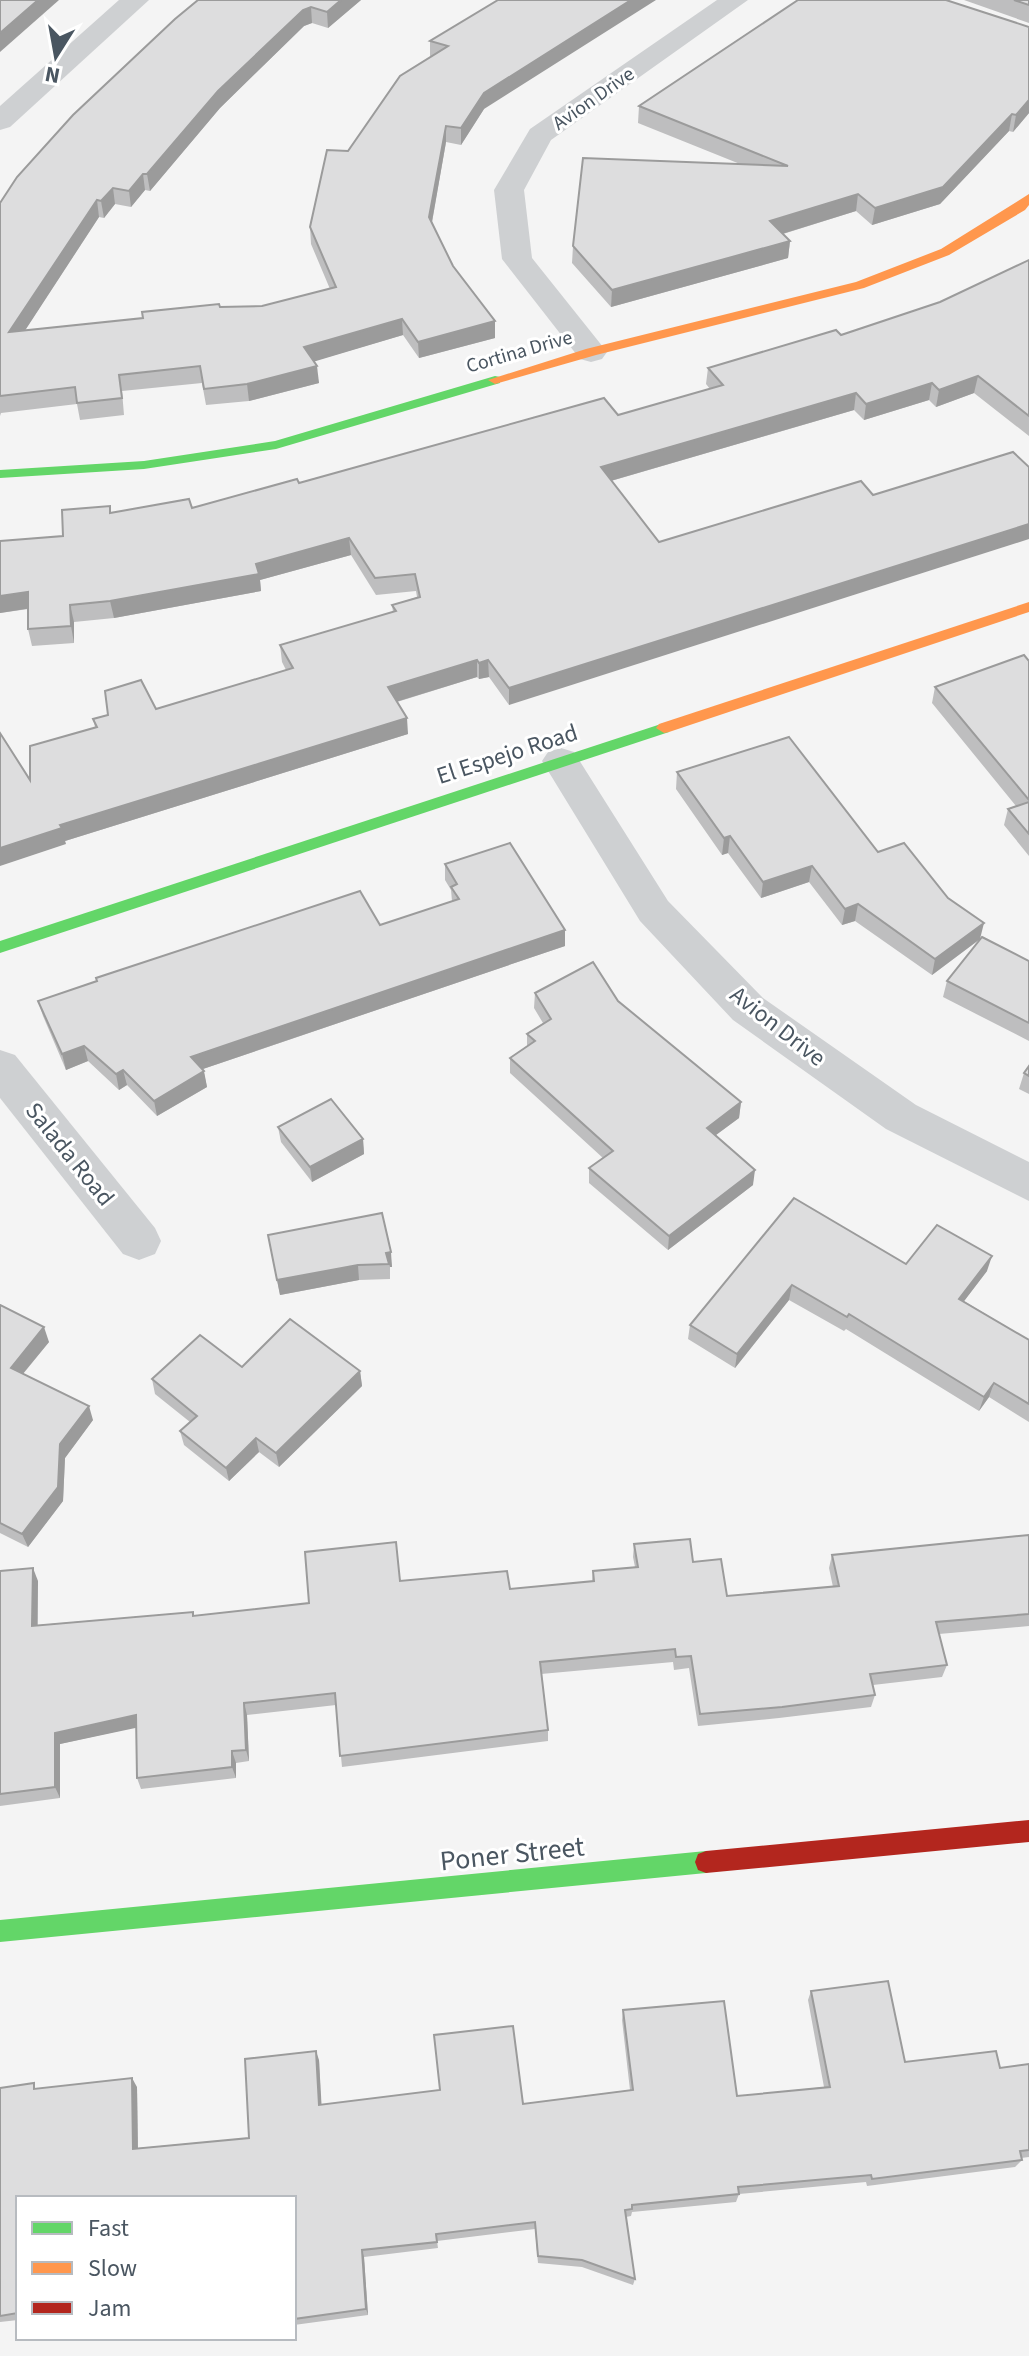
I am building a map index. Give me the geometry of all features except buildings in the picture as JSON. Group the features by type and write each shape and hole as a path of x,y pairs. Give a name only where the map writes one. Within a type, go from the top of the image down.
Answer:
{"street":[{"path":"0,121 105,24 136,0"},
{"name":"Avion Drive","path":"591,352 517,259 509,190 540,135 735,0"},
{"name":"Cortina Drive","path":"0,474 144,465 276,445 591,352 860,285 945,252 1021,207 1029,198"},
{"name":"El Espejo Road","path":"0,947 1029,607"},
{"name":"Avion Drive","path":"561,761 654,911 748,1009 901,1117 1029,1183"},
{"name":"Salada Road","path":"0,1067 139,1241"},
{"name":"Poner Street","path":"0,1931 1029,1831"}],"traffic: fast":[{"path":"0,474 144,465 276,445 495,380"},
{"path":"0,947 664,728"},
{"path":"0,1931 706,1862"}],"traffic: slow":[{"path":"495,380 591,352 860,285 945,252 1021,207 1029,198"},
{"path":"664,728 1029,607"}],"traffic: jam":[{"path":"706,1862 1029,1831"}]}
